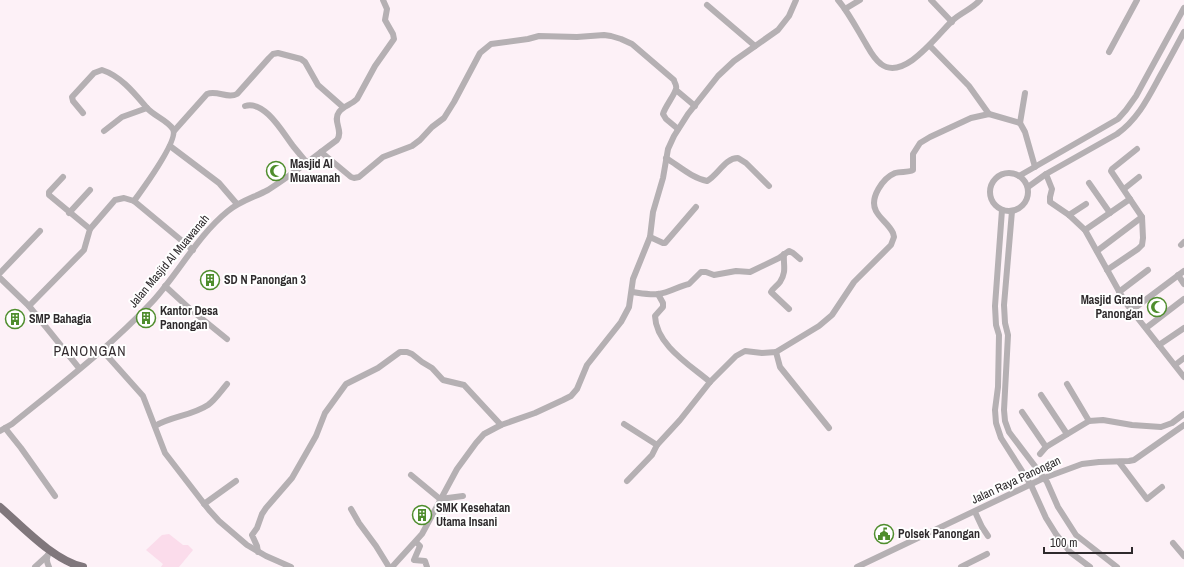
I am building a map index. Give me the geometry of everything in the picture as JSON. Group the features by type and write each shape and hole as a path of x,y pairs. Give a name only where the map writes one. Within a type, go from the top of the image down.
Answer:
{"main road":[{"path":"0,507 48,554 83,567"}],"street":[{"path":"134,201 148,182 170,146 174,131 207,94 212,92 233,96 237,94 273,54 278,53 301,59 305,62 318,85 343,107 353,103 361,94 375,66 394,39 394,34 385,20 387,9 383,0"},
{"path":"392,567 416,542 429,522 457,469 484,434 501,425 535,413 563,400 571,396 577,389 587,365 626,315 629,307 635,273 650,237 653,216 663,178 669,145 678,129 695,106 734,61 770,36 784,23 796,0"},
{"path":"838,0 875,58 886,68 893,69 899,68 930,46 960,14 975,6 980,0"},
{"path":"845,9 860,0"},
{"path":"931,0 952,22"},
{"path":"1109,52 1135,1"},
{"path":"707,5 755,46"},
{"path":"1019,176 1111,124 1126,110 1136,96 1184,8"},
{"path":"1028,187 1046,174 1118,134 1136,118 1184,32"},
{"path":"321,152 347,174 354,178 359,177 382,157 412,146 444,118 480,53 486,46 496,42 543,36 577,37 604,35 615,37 632,44 674,80 676,90 663,114 666,119 678,129"},
{"path":"930,46 969,86 989,114"},
{"path":"83,113 73,101 72,97 94,73 106,71 126,85 140,98 147,108 174,131"},
{"path":"676,90 695,106"},
{"path":"1026,93 1020,123 1025,132 1035,167"},
{"path":"245,106 249,105 264,111 275,121 307,163"},
{"name":"Jalan Masjid Al Muawanah","path":"2,430 12,424 102,350 147,306 165,286 216,222 227,211 237,204 266,190 307,163 339,137 340,130 336,117 343,107"},
{"path":"104,131 122,117 147,108"},
{"path":"627,481 652,455 657,445 680,420 710,382 731,360 741,352 776,352 826,320 838,308 848,289 891,245 894,237 893,233 877,214 874,205 876,192 882,183 893,174 913,170 913,154 918,146 925,140 970,118 989,114 1020,123"},
{"path":"170,146 219,183 237,204"},
{"path":"1107,270 1141,247 1143,238 1142,217 1112,173 1112,169 1137,148"},
{"path":"666,158 686,172 707,181 730,160 738,158 749,166 769,186"},
{"path":"1010,173 1019,176 1028,187 1028,196 1024,203 1017,209 1012,211 1002,210 993,203 991,198 990,193 992,183 996,178 1004,174 1010,173"},
{"path":"1046,174 1052,189 1050,202 1069,215 1085,230 1119,292 1184,377"},
{"path":"63,177 49,195 90,229"},
{"path":"1124,189 1139,177"},
{"path":"1089,183 1110,213"},
{"path":"69,213 90,190"},
{"path":"29,306 84,250 90,229 115,200 124,198 134,201 193,250"},
{"path":"1085,230 1130,199"},
{"path":"1069,215 1086,204"},
{"path":"650,237 665,243 696,208"},
{"path":"1002,210 995,306 996,325 999,335 998,387 995,410 996,423 1001,438 1032,485 1046,518 1056,534 1070,552 1090,567"},
{"path":"1012,211 1004,305 1005,322 1008,334 1004,410 1005,421 1013,438 1044,478 1058,507 1076,535 1117,567"},
{"path":"1097,251 1142,217"},
{"path":"0,273 40,231"},
{"path":"632,292 658,294 679,288 682,285 689,284 701,272 714,275 734,272 750,272 791,251 800,259"},
{"path":"784,254 784,261 786,265 783,274 780,281 771,292 789,309"},
{"path":"1119,292 1148,270"},
{"path":"1132,310 1184,271"},
{"path":"1178,275 1184,284"},
{"path":"0,278 29,306 79,368"},
{"path":"165,286 190,309 227,339"},
{"path":"658,294 664,303 663,307 655,316 655,323 661,337 677,354 710,382"},
{"path":"1146,328 1184,299"},
{"path":"995,306 1004,305"},
{"path":"1159,345 1184,328"},
{"path":"102,350 143,396 165,453 204,504 219,521 247,545 258,552 291,567"},
{"path":"258,552 252,535 259,524 262,514 292,478 316,436 325,413 331,403 349,382 378,368 400,352 412,354 432,368 443,380 464,385 501,425"},
{"path":"776,352 780,367 830,428"},
{"path":"1175,365 1184,358"},
{"path":"155,426 169,419 198,411 209,404 227,384"},
{"path":"1067,384 1089,421"},
{"path":"1041,395 1067,434"},
{"path":"1022,412 1046,447"},
{"path":"1040,454 1046,447 1089,421 1103,420 1132,425 1161,427 1172,423 1184,414"},
{"path":"624,424 657,445"},
{"name":"Jalan Raya Panongan","path":"857,567 1044,478 1082,464 1129,461 1138,458 1184,425"},
{"path":"2,430 21,448 55,496"},
{"path":"1119,462 1148,499 1162,488"},
{"path":"411,475 440,499 462,496"},
{"path":"204,504 236,481"},
{"path":"351,509 389,567"},
{"path":"975,512 988,536"},
{"path":"416,542 420,546 414,560 424,561 427,567"},
{"path":"1173,543 1183,554"},
{"path":"35,567 48,554"},
{"path":"48,554 47,561 49,567"},
{"path":"961,567 987,554"}],"shaded area":[{"path":"169,534 183,545 188,545 193,550 179,567 161,567 163,564 146,550 162,535"}],"place":[{"name":"Masjid Al Muawanah","path":"276,171"},
{"name":"SD N Panongan 3","path":"210,280"},
{"name":"Masjid Grand Panongan","path":"1157,307"},
{"name":"Kantor Desa Panongan","path":"146,318"},
{"name":"SMP Bahagia","path":"15,319"},
{"name":"SMK Kesehatan Utama Insani","path":"422,515"},
{"name":"Polsek Panongan","path":"884,534"}],"district":[{"name":"PANONGAN","path":"90,351"}]}
